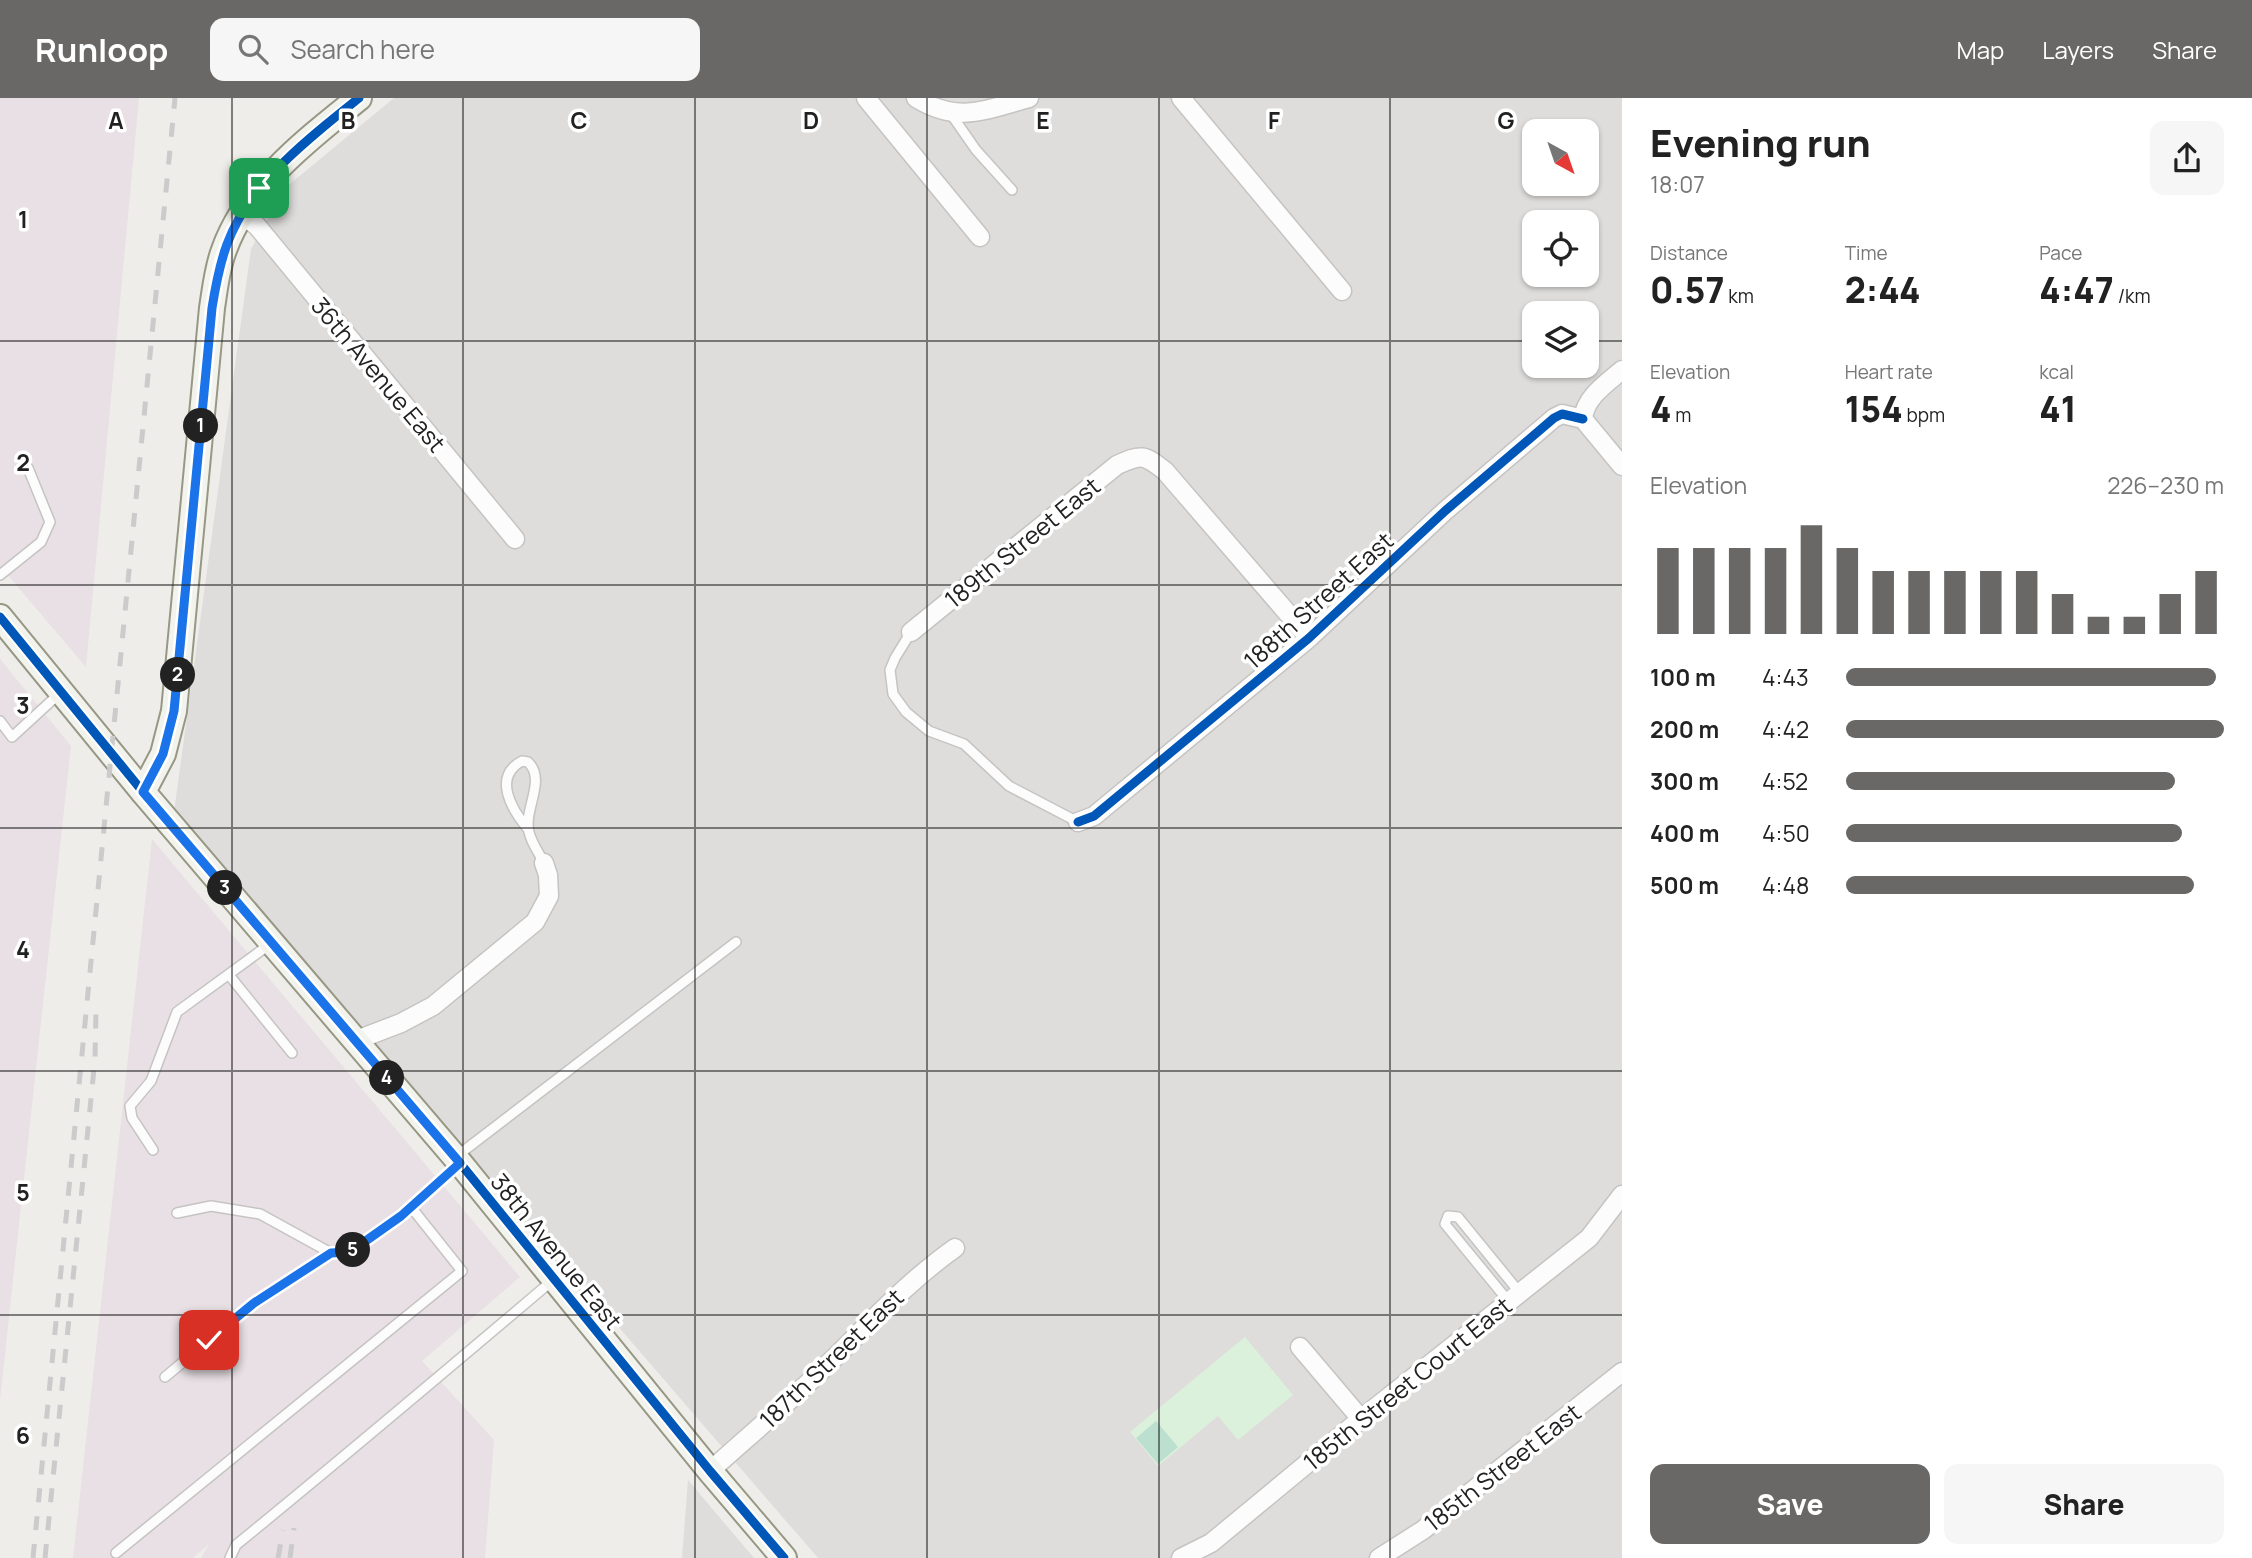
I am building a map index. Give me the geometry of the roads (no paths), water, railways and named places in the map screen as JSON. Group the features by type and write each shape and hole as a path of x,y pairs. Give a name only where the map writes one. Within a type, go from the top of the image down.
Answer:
{"street":[{"path":"143,792 163,754 174,711 212,308 223,250 240,214 271,176 318,131 359,98"},
{"path":"866,98 981,237"},
{"path":"916,98 951,114 974,113 1028,98"},
{"path":"1181,98 1342,291"},
{"name":"36th Avenue East","path":"240,214 257,226 515,539"},
{"path":"1622,370 1591,398 1583,419 1622,466"},
{"name":"188th Street East","path":"1078,822 1094,816 1309,638 1445,511 1554,418 1562,414 1583,419"},
{"name":"189th Street East","path":"911,632 1117,465 1136,456 1147,457 1165,471 1309,638"},
{"name":"38th Avenue East","path":"0,617 143,792 458,1160 710,1471 784,1558"},
{"path":"354,1041 401,1023 433,1006 536,922 549,896 544,863"},
{"name":"185th Street Court East","path":"1181,1558 1210,1543 1589,1238 1622,1195"},
{"name":"187th Street East","path":"710,1471 793,1398 906,1286 956,1248"},
{"path":"1300,1347 1361,1419"},
{"name":"185th Street East","path":"1378,1558 1416,1535 1622,1372"}],"lane":[{"path":"951,114 976,150 1012,190"},
{"path":"0,575 41,542 50,522 28,468"},
{"path":"911,632 890,670 893,694 906,712 929,731 964,744 1009,786 1078,822"},
{"path":"0,721 12,737 61,692"},
{"path":"528,829 535,780 531,765 522,761 513,767 508,775 506,791 544,863"},
{"path":"165,1377 254,1303 331,1253 350,1252 411,1207 458,1160 736,942"},
{"path":"153,1150 132,1118 130,1106 151,1081 177,1012 272,943"},
{"path":"229,975 292,1053"},
{"path":"177,1213 211,1206 260,1214 331,1253"},
{"path":"116,1553 462,1271 411,1207"},
{"path":"1448,1216 1458,1217 1514,1298 1445,1224 1448,1216"},
{"path":"230,1558 236,1545 362,1443 554,1279"}],"railway":[{"path":"33,1558 175,98"},
{"path":"45,1558 95,1059 96,1010"},
{"path":"290,1558 294,1528"},
{"path":"278,1558 283,1530"}]}
